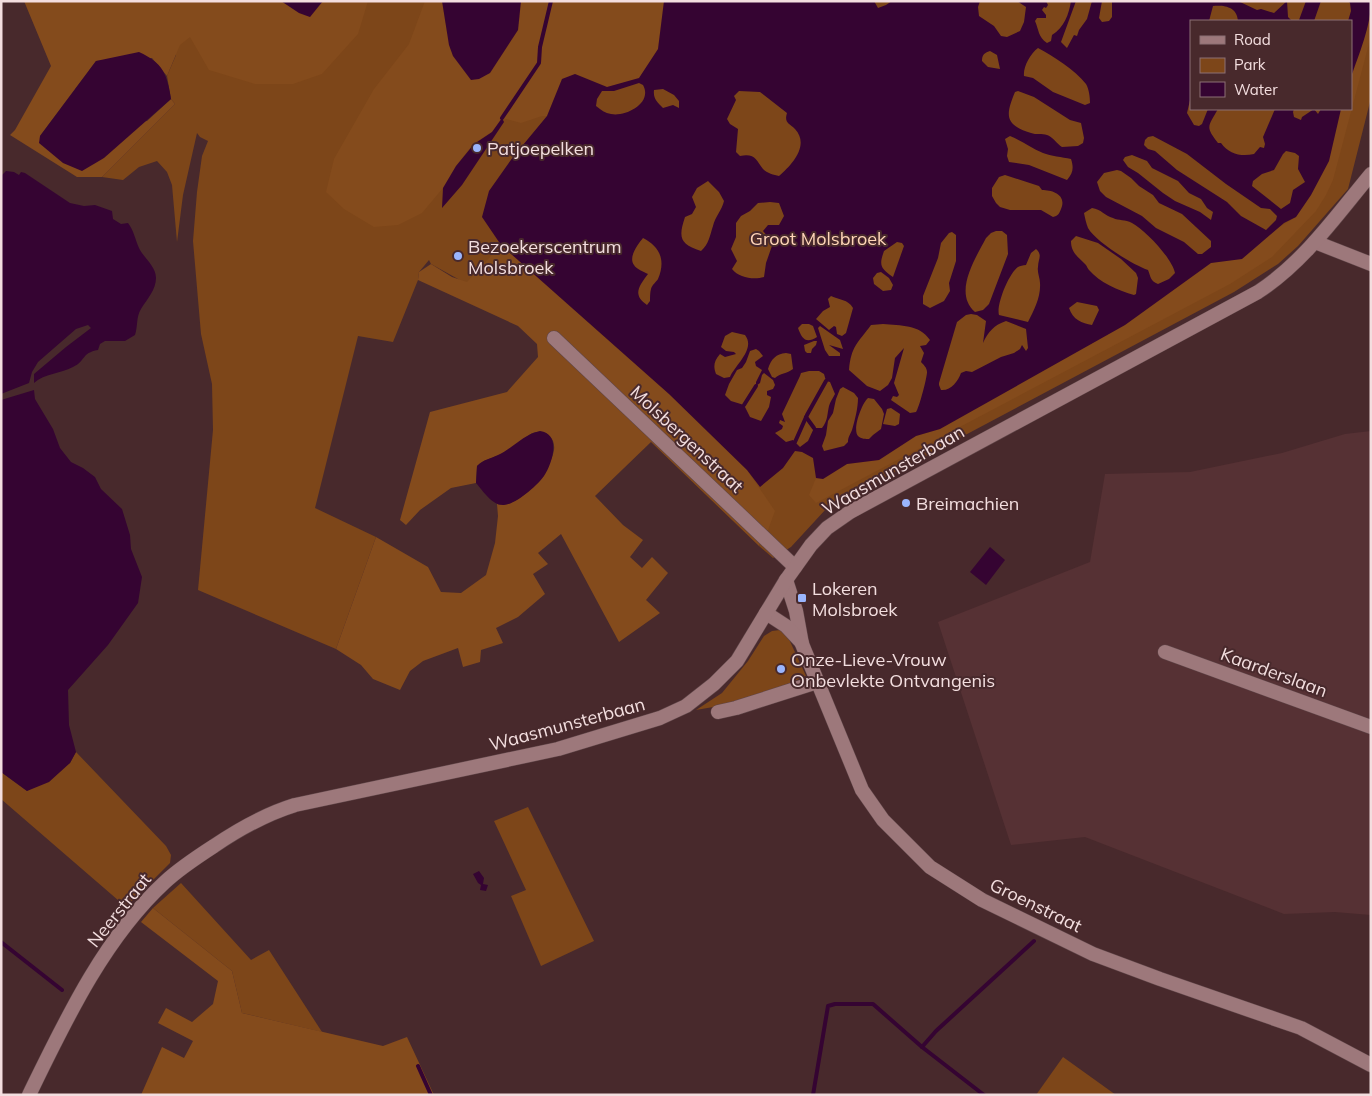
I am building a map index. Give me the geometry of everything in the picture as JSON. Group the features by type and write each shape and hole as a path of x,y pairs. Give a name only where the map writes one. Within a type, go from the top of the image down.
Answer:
{"street":[{"name":"Waasmunsterbaan","path":"294,805 558,749 660,718 686,706 714,684 737,661 786,580 811,545 827,528 850,512 1258,292 1279,278 1315,242 1371,174"},
{"path":"1315,242 1371,264"},
{"name":"Molsbergenstraat","path":"554,338 795,567"},
{"name":"Groenstraat","path":"786,580 796,611 802,644 862,790 883,820 930,867 982,900 1093,954 1301,1028 1371,1065"},
{"name":"Groenstraat","path":"766,613 786,626 802,644"},
{"name":"Kaarderslaan","path":"1165,652 1371,727"},
{"path":"718,712 817,682"},
{"name":"Neerstraat","path":"29,1095 66,1020 87,984 114,943 164,883 185,865 234,832 280,809 294,805"}],"shaded area":[{"path":"24,1 281,1 299,13 310,17 323,1 368,1 358,34 322,74 293,84 255,84 209,70 190,37 180,45 167,76 152,58 96,61 40,136 147,121 171,99 175,104 102,177 77,177 10,135 15,130 51,66"},
{"path":"425,1 442,1 449,45 453,56 471,80 490,73 518,30 521,1 664,1 658,49 639,79 607,87 575,74 562,79 547,116 521,123 502,118 492,132 473,144 456,166 443,188 422,213 398,225 374,227 344,209 326,192 334,159 374,89 409,44"},
{"path":"1371,10 1371,36 1352,108 1352,74"},
{"path":"1341,110 1351,110 1333,180 1326,195 1316,211 1272,257 1230,284 816,503 809,495 816,478 823,479 847,464 879,460 916,436 940,429 1125,325 1211,263 1224,260 1296,217 1311,195 1329,161"},
{"path":"501,245 669,394 747,470 775,511 768,530 759,546 651,442 595,496 623,525 643,540 630,557 642,568 652,557 668,573 646,600 660,613 619,642 561,534 538,553 548,564 533,574 545,594 518,617 496,628 503,643 481,650 480,662 463,667 458,648 423,661 410,671 400,690 373,679 361,665 336,649 376,537 428,567 441,592 461,593 486,575 495,543 498,516 497,504 515,501 533,487 547,468 554,450 553,440 547,434 538,432 529,435 503,453 479,464 477,466 476,483 451,488 420,510 406,525 400,520 430,412 507,392 538,357 537,344 518,326 418,280 419,272 431,264 452,277 467,282"},
{"path":"1371,431 1371,915 1335,912 1284,914 1085,837 1011,845 938,622 1090,562 1105,474 1190,472 1282,453 1345,434"},
{"path":"153,908 232,971 242,1013 383,1046 407,1037 434,1095 141,1095 162,1047 184,1058 193,1041 158,1023 166,1008 192,1022 213,1004 218,981 141,922"}],"green space":[{"name":"Groot Molsbroek","path":"159,1 1371,1 1371,98 1348,189 1298,246 1278,264 1234,292 826,509 791,547 773,558 759,546 768,530 688,449 458,279 431,264 429,260 419,272 418,280 393,342 358,336 315,508 376,537 336,649 198,590 213,430 212,384 201,334 193,241 202,156 208,141 197,133 183,195 177,242 172,185 167,172 157,161 139,167 123,180 102,177 175,104 171,99 167,76 176,55"},
{"path":"780,630 788,637 806,676 752,697 696,710 722,693 748,661 764,636 772,631"},
{"path":"76,752 166,846 171,855 170,863 126,907 1,799 1,772 27,791 70,763"},
{"path":"528,807 594,941 541,966 511,896 526,890 494,821"},
{"path":"181,883 251,960 269,950 322,1032 242,1013 232,971 153,908"},
{"path":"1063,1057 1116,1095 1036,1095"}],"water":[{"path":"281,1 323,1 310,17 299,13"},
{"path":"442,1 521,1 518,30 490,73 479,79 471,80 453,56 449,45"},
{"path":"664,1 874,1 878,8 892,1 980,1 978,7 979,16 994,26 1001,36 1007,37 1020,31 1024,22 1026,7 1017,1 1046,1 1048,5 1042,10 1046,18 1037,18 1035,21 1040,36 1047,43 1051,41 1052,35 1060,29 1069,11 1071,1 1076,1 1061,42 1067,48 1074,35 1077,36 1087,19 1092,1 1102,1 1099,18 1102,22 1109,21 1112,17 1112,1 1238,1 1257,10 1261,9 1274,13 1287,1 1288,17 1291,20 1238,20 1237,16 1230,8 1213,6 1209,20 1190,20 1190,100 1187,113 1194,125 1199,126 1202,124 1208,110 1217,110 1209,126 1211,133 1218,143 1221,143 1228,150 1244,155 1254,154 1260,147 1264,148 1263,137 1275,110 1294,110 1294,117 1301,120 1302,117 1312,110 1318,114 1320,110 1341,110 1329,161 1311,195 1296,217 1284,223 1242,259 1211,263 1125,325 940,429 916,436 879,460 847,464 823,479 816,478 813,458 802,452 795,451 783,468 760,487 747,470 669,394 501,245 482,217 489,191 513,157 547,116 562,79 575,74 607,87 639,78 658,49","holes":["1038,48 1057,59 1076,74 1088,88 1090,103 1085,105 1053,92 1033,78 1024,76 1032,54","990,51 997,55 1000,69 988,67 982,61 982,57","639,83 643,85 645,92 641,103 624,113 611,114 603,111 596,106 597,99 602,91 614,91","663,89 674,95 679,101 679,108 673,105 663,108 657,102 654,90","739,91 760,92 787,113 787,121 795,129 801,142 798,154 794,161 779,176 769,173 752,156 740,156 736,152 738,129 730,124 727,119 736,100 734,96","1018,91 1034,97 1070,120 1081,123 1083,143 1078,146 1062,147 1049,136 1033,134 1022,130 1012,123 1009,113 1015,92","1010,136 1043,153 1071,159 1071,175 1067,180 1029,165 1009,162 1007,156 1008,149 1005,139","1153,136 1187,154 1261,208 1270,209 1277,216 1276,220 1266,230 1241,216 1227,202 1177,170 1155,151 1148,149 1144,145 1145,140","1286,151 1299,156 1298,169 1305,182 1293,190 1290,203 1281,209 1252,186 1253,181 1262,174 1274,170","1132,155 1147,161 1152,168 1178,181 1189,193 1201,199 1207,208 1213,212 1211,220 1200,212 1175,201 1128,167 1123,160 1125,157","1121,171 1153,195 1159,203 1182,214 1211,241 1211,247 1202,254 1198,254 1184,242 1156,228 1142,216 1106,197 1100,191 1097,182 1104,173","1005,175 1039,186 1042,190 1054,192 1062,200 1060,212 1053,217 1041,210 1010,210 1000,207 992,196 992,188 999,177","708,181 719,192 724,201 708,242 701,251 685,243 681,235 685,217 692,214 696,207 692,197 697,188","770,202 779,203 784,216 779,225 768,225 763,231 773,243 766,263 764,277 747,278 732,269 737,261 731,249 736,237 736,223 741,216 758,203","1092,208 1110,217 1132,223 1157,245 1169,260 1175,273 1169,279 1158,284 1153,282 1148,270 1125,258 1092,234 1088,228 1084,213","1002,231 1007,235 1008,254 989,304 983,310 975,312 969,304 966,286 972,266 986,238 991,233","952,232 956,235 956,261 949,283 950,291 944,301 930,308 923,304 923,296 938,258 941,243","1076,236 1098,243 1121,259 1136,273 1138,278 1136,294 1134,295 1110,286 1098,278 1077,256 1071,241","643,238 649,242 657,250 661,260 658,279 650,292 650,301 647,305 640,298 638,290 648,274 638,269 632,262 634,251","897,242 902,243 904,246 893,277 883,269 881,260 884,251","1036,249 1040,255 1038,269 1040,288 1037,303 1028,322 999,315 999,304 1007,282 1014,270 1026,265 1031,253","881,272 889,278 893,285 891,290 883,291 874,284 873,278 877,273","831,296 846,301 853,308 846,333 842,336 837,334 836,327 834,326 829,330 816,319 823,311 830,307 828,299","1077,302 1097,306 1099,310 1092,325 1081,322 1069,308","966,315 977,315 986,321 983,343 992,329 1006,321 1026,329 1028,348 1026,351 1022,345 1014,353 1001,357 972,372 966,371 961,373 956,382 948,389 941,390 939,385 957,322","802,324 809,324 813,326 817,337 807,340 801,335 798,328","883,324 915,328 930,340 926,345 920,346 924,353 921,362 927,372 923,393 916,412 910,413 891,400 893,396 897,397 899,395 894,383 904,348 895,358 892,378 888,385 880,391 867,386 849,370 853,350 871,325","820,326 840,340 843,349 829,345 840,353 840,356 829,356 825,350 818,328","732,332 745,335 748,340 748,346 744,357 730,377 724,378 716,374 716,359 720,354 725,357 736,354 726,351 721,347 725,336","817,341 811,353 807,353 804,345","756,349 763,356 755,362 756,366 762,370 756,386 760,383 764,373 773,380 775,385 773,389 767,391 767,395 771,397 769,407 761,421 750,417 744,405 731,401 725,395 737,370 742,368 750,351","791,354 793,369 775,378 772,377 768,369 774,358 779,355","819,371 824,374 826,381 830,382 835,394 829,404 826,420 822,428 814,428 808,441 800,447 793,440 786,442 775,433 782,429 783,426 779,423 780,420 785,422 782,414 801,373","843,387 854,393 858,398 855,418 848,442 844,446 824,451 822,446 828,421 833,413 840,389","868,398 874,399 884,414 881,429 869,439 862,438 856,433 861,410","891,408 900,414 899,424 895,426 883,424 887,409"]},
{"path":"1306,1 1321,1 1314,20 1299,20"},
{"path":"1348,1 1371,1 1367,30 1352,74 1352,20 1348,20 1351,11"},
{"path":"139,52 159,65 168,83 171,99 104,158 82,171 63,163 39,143 40,136 96,61"},
{"path":"502,118 504,122 462,185 442,208 443,188 456,166 474,144 492,132"},
{"path":"6,171 19,175 21,172 25,173 70,203 84,206 95,205 112,211 113,219 121,224 128,223 130,226 139,248 154,270 156,282 139,312 135,335 125,341 105,341 100,344 98,350 86,355 77,365 43,377 34,383 34,374 91,328 88,325 76,329 38,362 32,372 29,383 1,394 1,176"},
{"path":"34,390 35,399 53,429 60,448 71,462 95,477 101,489 122,509 130,535 131,549 142,577 138,603 108,645 68,690 69,725 76,752 70,763 49,782 27,791 1,772 1,400"},
{"path":"540,431 547,433 553,443 552,457 544,476 519,499 503,505 495,503 476,483 477,466 529,435"},
{"path":"990,547 1005,560 986,585 970,572"},
{"path":"479,871 484,878 483,884 488,885 486,891 480,890 481,885 473,874"}],"waterway":[{"path":"502,118 539,63 540,47 551,1"},
{"path":"795,442 807,415 826,381"},
{"path":"744,405 756,386"},
{"path":"806,417 814,428"},
{"path":"922,1047 936,1031 1034,941"},
{"path":"1,942 62,990"},
{"path":"813,1095 828,1006 835,1004 873,1004 922,1047 984,1095"},
{"path":"418,1066 431,1095"}],"place":[{"name":"Patjoepelken","path":"477,148"},
{"name":"Bezoekerscentrum Molsbroek","path":"458,256"},
{"name":"Breimachien","path":"906,503"},
{"name":"Lokeren Molsbroek","path":"802,598"},
{"name":"Onze-Lieve-Vrouw Onbevlekte Ontvangenis","path":"781,669"}]}
